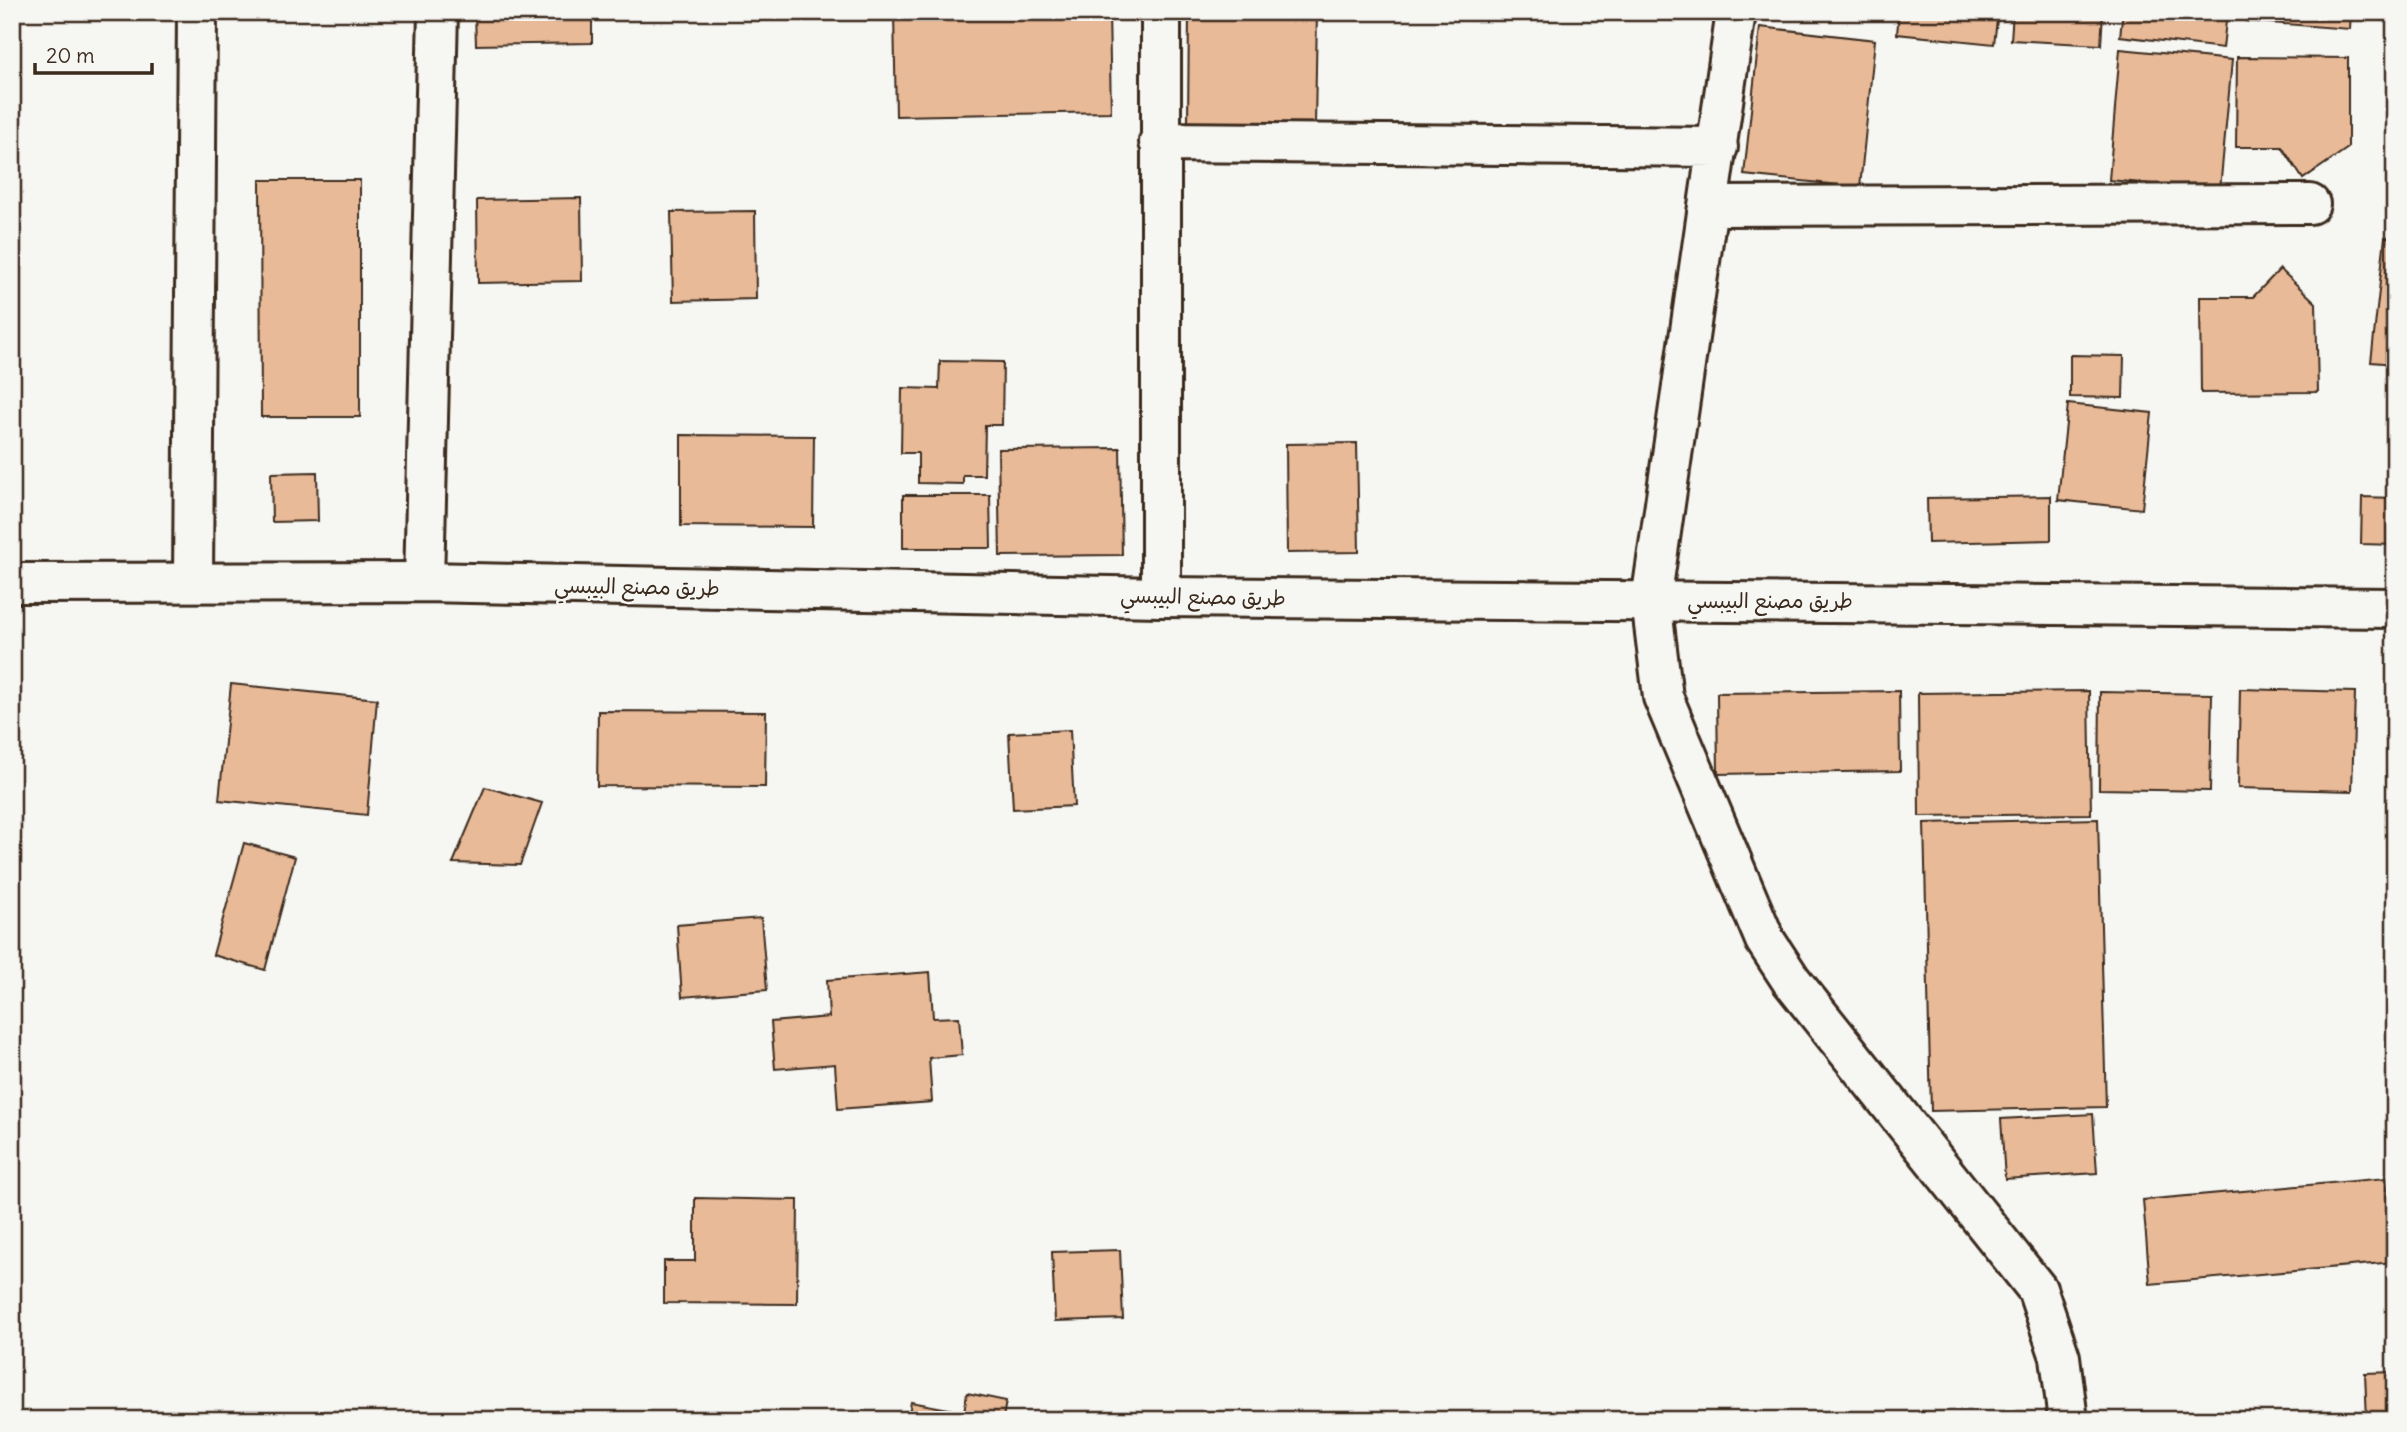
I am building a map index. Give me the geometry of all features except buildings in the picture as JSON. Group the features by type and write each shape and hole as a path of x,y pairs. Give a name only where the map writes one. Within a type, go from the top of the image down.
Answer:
{"street":[{"path":"193,580 197,12"},
{"path":"424,582 438,12"},
{"path":"1161,12 1161,597"},
{"path":"1736,12 1651,601 1664,697 1765,940 1791,980 2037,1289 2060,1357 2068,1420"},
{"path":"1159,142 1718,147"},
{"path":"1709,206 2310,204"},
{"name":"طريق مصنع البيبسي","path":"12,583 193,580 424,582 1161,597 2395,608"}]}
